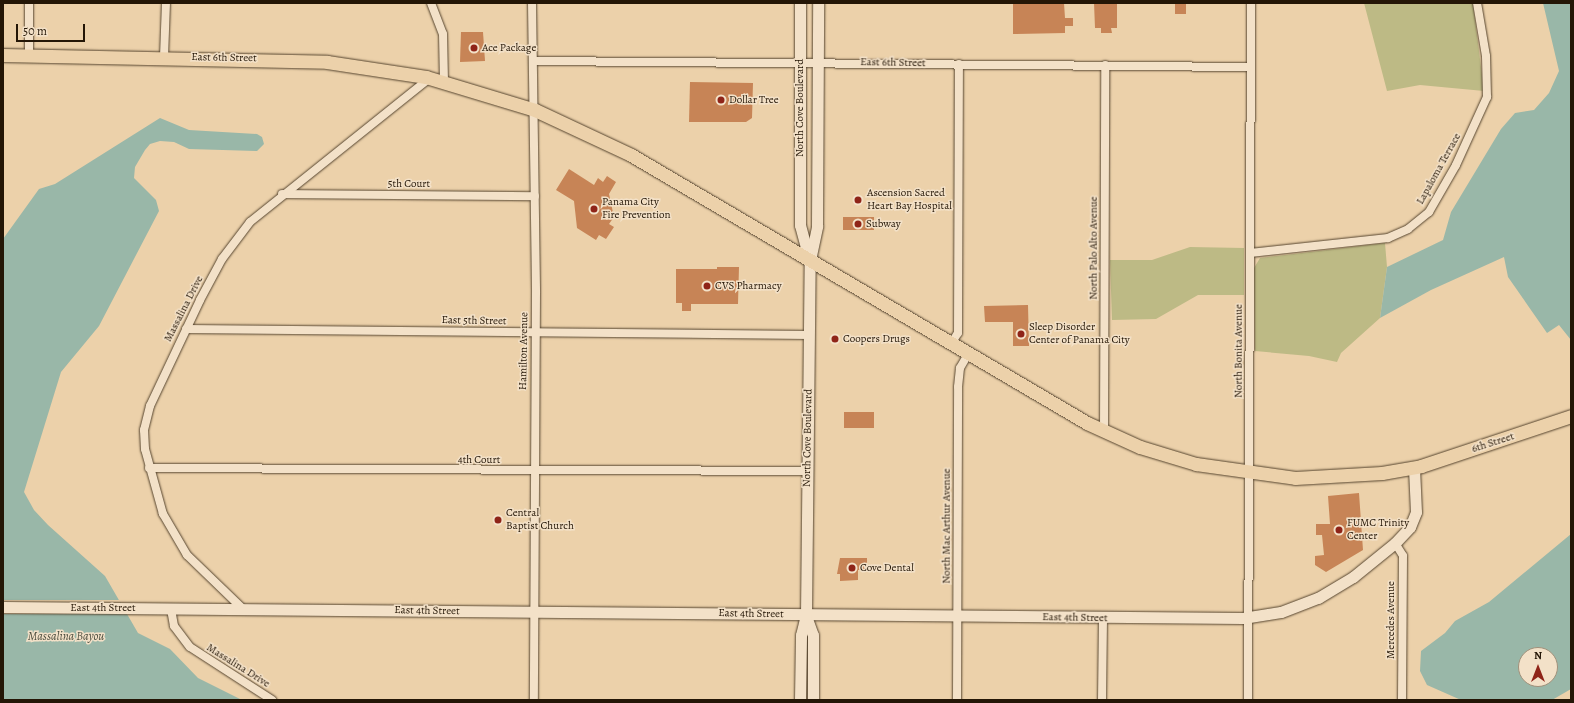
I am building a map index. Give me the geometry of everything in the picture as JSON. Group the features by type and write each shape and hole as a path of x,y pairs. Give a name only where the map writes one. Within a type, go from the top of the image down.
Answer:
{"main road":[{"name":"East 6th Street","path":"3,55 164,57 327,62 430,78 444,82 535,110 631,155 951,344"},
{"name":"6th Street","path":"951,344 1104,432 1176,459 1249,474 1327,478 1414,468 1571,416"}],"street":[{"path":"30,3 30,55"},
{"path":"164,57 166,3"},
{"path":"431,3 443,34 444,82"},
{"name":"Hamilton Avenue","path":"532,3 535,61 534,700"},
{"name":"North Cove Boulevard","path":"800,3 800,225 810,260"},
{"name":"North Cove Boulevard","path":"800,700 800,635 806,615 810,260 817,226 818,3"},
{"name":"North Bonita Avenue","path":"1248,700 1251,3"},
{"name":"Lapaloma Terrace","path":"1250,252 1388,238 1408,229 1429,212 1456,165 1487,96 1486,56 1477,3"},
{"name":"East 6th Street","path":"535,61 818,62 1251,67"},
{"path":"951,344 958,333 959,64"},
{"name":"North Palo Alto Avenue","path":"1104,432 1105,65"},
{"name":"Massalina Drive","path":"243,609 197,566 179,544 163,514 149,468 144,438 146,419 186,329 228,252 254,219 282,194 430,78"},
{"name":"5th Court","path":"282,194 535,196"},
{"name":"East 5th Street","path":"186,329 809,335"},
{"name":"North Mac Arthur Avenue","path":"957,700 958,387 960,370 968,354"},
{"name":"4th Court","path":"149,468 534,471 808,471"},
{"name":"East 4th Street","path":"3,607 1103,618 1248,618 1289,610 1323,596 1353,577 1395,543 1410,527 1416,512 1414,468"},
{"name":"Mercedes Avenue","path":"1395,543 1403,556 1402,700"},
{"name":"Massalina Drive","path":"171,609 174,626 190,647 272,700"},
{"name":"North Cove Boulevard","path":"806,615 812,635 813,700"},
{"path":"1102,700 1103,618"}],"shaded area":[{"path":"1364,3 1473,3 1484,91 1420,85 1387,91"},
{"path":"1385,243 1387,267 1380,318 1341,353 1337,362 1309,356 1255,351 1254,268 1260,258"},
{"path":"1190,247 1244,248 1244,295 1198,295 1156,319 1112,320 1110,260 1152,260"}],"water":[{"path":"1543,3 1571,3 1571,340 1559,325 1547,333 1508,277 1504,257 1431,290 1380,318 1387,267 1443,240 1451,212 1501,129 1515,113 1534,110 1549,93 1559,71"},
{"name":"Massalina Bayou","path":"160,118 189,130 257,134 262,137 264,144 257,151 189,149 174,142 160,141 150,144 145,150 135,167 134,178 156,200 159,211 99,326 61,372 24,492 34,510 48,525 105,576 138,633 170,649 198,678 242,700 3,700 3,239 39,189 55,184"},
{"path":"1571,534 1571,689 1552,700 1461,700 1427,685 1420,671 1421,651 1445,633 1455,621 1489,602"}],"pier":[{"path":"3,600 120,600 120,614 3,614"}],"building":[{"path":"1013,3 1064,3 1065,18 1073,18 1073,26 1065,26 1065,33 1013,34"},
{"path":"1094,3 1117,3 1117,28 1111,28 1112,33 1101,33 1101,28 1095,28"},
{"path":"1175,3 1186,3 1186,14 1175,14"},
{"name":"Ace Package","path":"461,32 483,32 485,61 460,62"},
{"name":"Dollar Tree","path":"690,82 753,83 752,118 746,122 689,122"},
{"name":"Panama City Fire Prevention","path":"569,169 594,185 598,178 603,182 607,176 616,182 609,194 614,217 609,224 614,227 606,239 599,235 596,240 577,228 574,201 556,190"},
{"name":"Subway","path":"843,217 874,217 874,230 843,230"},
{"name":"CVS Pharmacy","path":"717,267 739,267 738,304 691,304 691,311 682,311 682,303 676,303 676,269 717,269"},
{"name":"Sleep Disorder Center of Panama City","path":"1028,305 1029,346 1013,346 1013,322 985,322 984,306"},
{"path":"844,412 874,412 874,428 844,428"},
{"name":"FUMC Trinity Center","path":"1359,493 1363,550 1326,572 1315,565 1315,556 1324,555 1322,535 1316,535 1316,524 1330,524 1328,496"},
{"name":"Cove Dental","path":"840,558 867,558 867,570 858,570 858,580 840,581 840,574 837,574"}],"place":[{"name":"Ace Package","path":"474,48"},
{"name":"Dollar Tree","path":"721,100"},
{"name":"Ascension Sacred Heart Bay Hospital","path":"858,200"},
{"name":"Panama City Fire Prevention","path":"594,209"},
{"name":"Subway","path":"858,224"},
{"name":"CVS Pharmacy","path":"707,286"},
{"name":"Sleep Disorder Center of Panama City","path":"1021,334"},
{"name":"Coopers Drugs","path":"835,339"},
{"name":"Central Baptist Church","path":"498,520"},
{"name":"FUMC Trinity Center","path":"1339,530"},
{"name":"Cove Dental","path":"852,568"}]}
